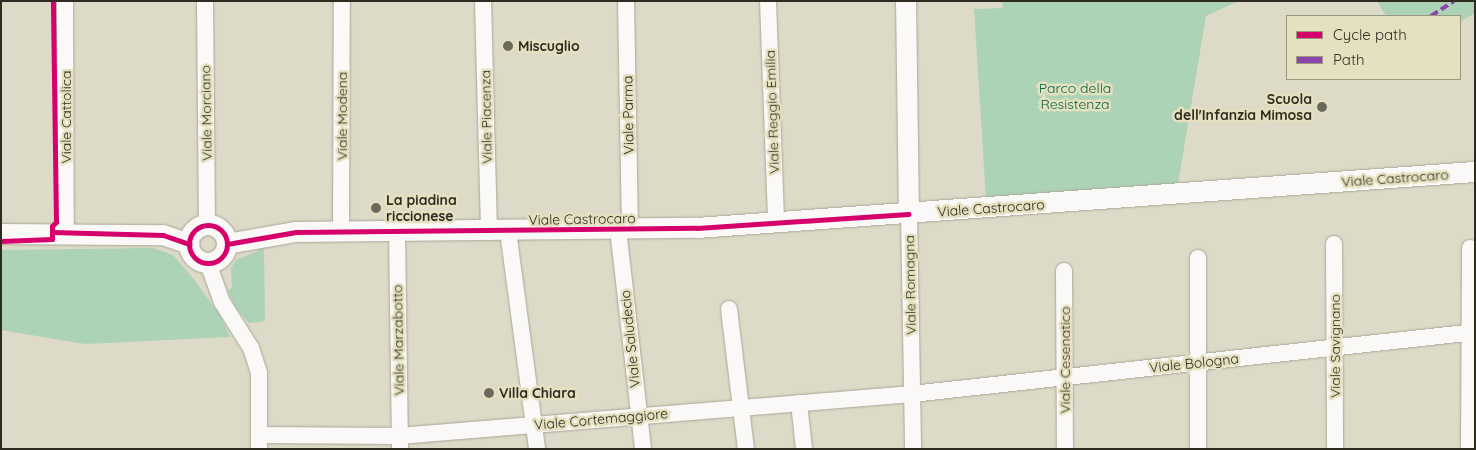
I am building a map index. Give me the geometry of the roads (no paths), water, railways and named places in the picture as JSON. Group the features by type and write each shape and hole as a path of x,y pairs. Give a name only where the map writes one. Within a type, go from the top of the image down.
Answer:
{"street":[{"name":"Viale Cattolica","path":"65,1 66,232"},
{"name":"Viale Morciano","path":"205,1 207,225"},
{"name":"Viale Modena","path":"342,1 342,232"},
{"name":"Viale Piacenza","path":"484,1 491,232 534,425 537,449"},
{"name":"Viale Parma","path":"624,229 626,1"},
{"name":"Viale Reggio Emilia","path":"768,1 776,223"},
{"name":"Viale Romagna","path":"906,1 913,449"},
{"name":"Viale Castrocaro","path":"227,244 296,232 404,232 419,237 468,236 491,232 776,223 1475,172"},
{"path":"208,263 223,255 227,244 219,228 207,225 196,229 189,244 192,255 208,263 222,302 251,348 259,372 259,442"},
{"name":"Viale Saludecio","path":"624,229 643,449"},
{"path":"1,234 66,232 163,235 189,244"},
{"name":"Viale Marzabotto","path":"399,442 404,232"},
{"name":"Viale Savignano","path":"1334,244 1335,449"},
{"path":"1469,449 1472,332 1470,248"},
{"path":"1198,258 1198,449"},
{"name":"Viale Cesenatico","path":"1064,271 1065,449"},
{"path":"729,308 746,449"},
{"name":"Viale Bologna","path":"912,394 1472,332"},
{"name":"Viale Cortemaggiore","path":"259,442 399,442 534,425 912,394"},
{"path":"799,404 804,449"}],"place":[{"name":"Miscuglio","path":"508,46"},
{"name":"Scuola dell'Infanzia Mimosa","path":"1322,107"},
{"name":"La piadina riccionese","path":"376,208"},
{"name":"Villa Chiara","path":"489,393"}],"park label":[{"name":"Parco della Resistenza","path":"1075,96"}]}
